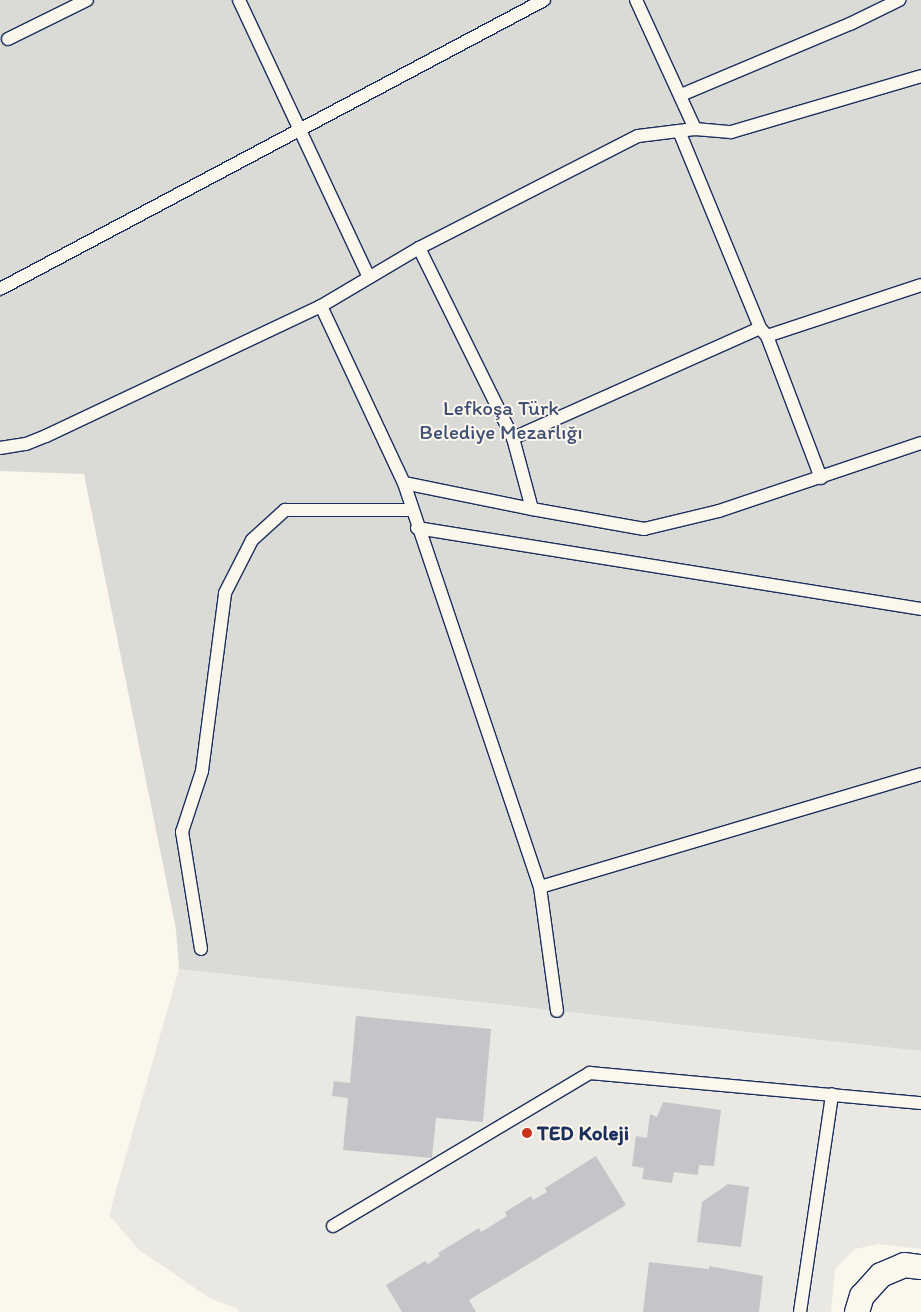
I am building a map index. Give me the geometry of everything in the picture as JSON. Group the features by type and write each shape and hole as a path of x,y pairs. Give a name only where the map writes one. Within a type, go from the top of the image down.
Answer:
{"street":[{"path":"857,1312 862,1296 881,1275 904,1265 921,1267"}],"lane":[{"path":"8,39 87,0"},
{"path":"239,0 369,277"},
{"path":"0,288 544,0"},
{"path":"636,0 695,129"},
{"path":"681,95 850,24 899,0"},
{"path":"0,448 26,444 46,436 321,306 419,248 638,136 695,129 731,132 920,80"},
{"path":"679,131 764,332 821,478"},
{"path":"419,248 512,438 532,510"},
{"path":"512,438 764,332 921,285"},
{"path":"321,306 404,483 417,528 540,887 557,1011"},
{"path":"404,483 532,510 644,529 719,511 921,443"},
{"path":"201,950 182,832 202,771 225,593 252,540 285,510 412,510"},
{"path":"417,528 921,609"},
{"path":"540,887 921,774"},
{"path":"332,1226 590,1073 921,1103"},
{"path":"800,1312 832,1094"}],"shaded area":[{"name":"TED Koleji","path":"179,969 921,1051 921,1249 878,1244 855,1249 835,1269 831,1312 239,1312 236,1308 211,1299 139,1250 109,1215"}],"green space":[{"name":"Lefkoşa Türk Belediye Mezarlığı","path":"0,0 921,0 921,1051 179,969 176,929 84,474 0,471"}],"building":[{"path":"356,1016 491,1029 483,1122 436,1118 432,1158 343,1150 348,1098 332,1096 334,1081 350,1083"},
{"path":"663,1102 721,1110 714,1166 699,1165 698,1175 674,1172 672,1183 642,1179 644,1168 632,1166 636,1136 647,1138 650,1114 657,1117"},
{"path":"596,1156 626,1205 469,1300 476,1312 402,1312 386,1285 425,1261 428,1264 440,1256 438,1253 479,1228 481,1232 507,1216 505,1212 531,1196 533,1200 547,1192 545,1188"},
{"path":"728,1184 749,1187 741,1247 697,1242 702,1202"},
{"path":"649,1262 709,1269 709,1266 763,1276 759,1312 643,1312"}],"place":[{"name":"TED Koleji","path":"527,1133"}]}
